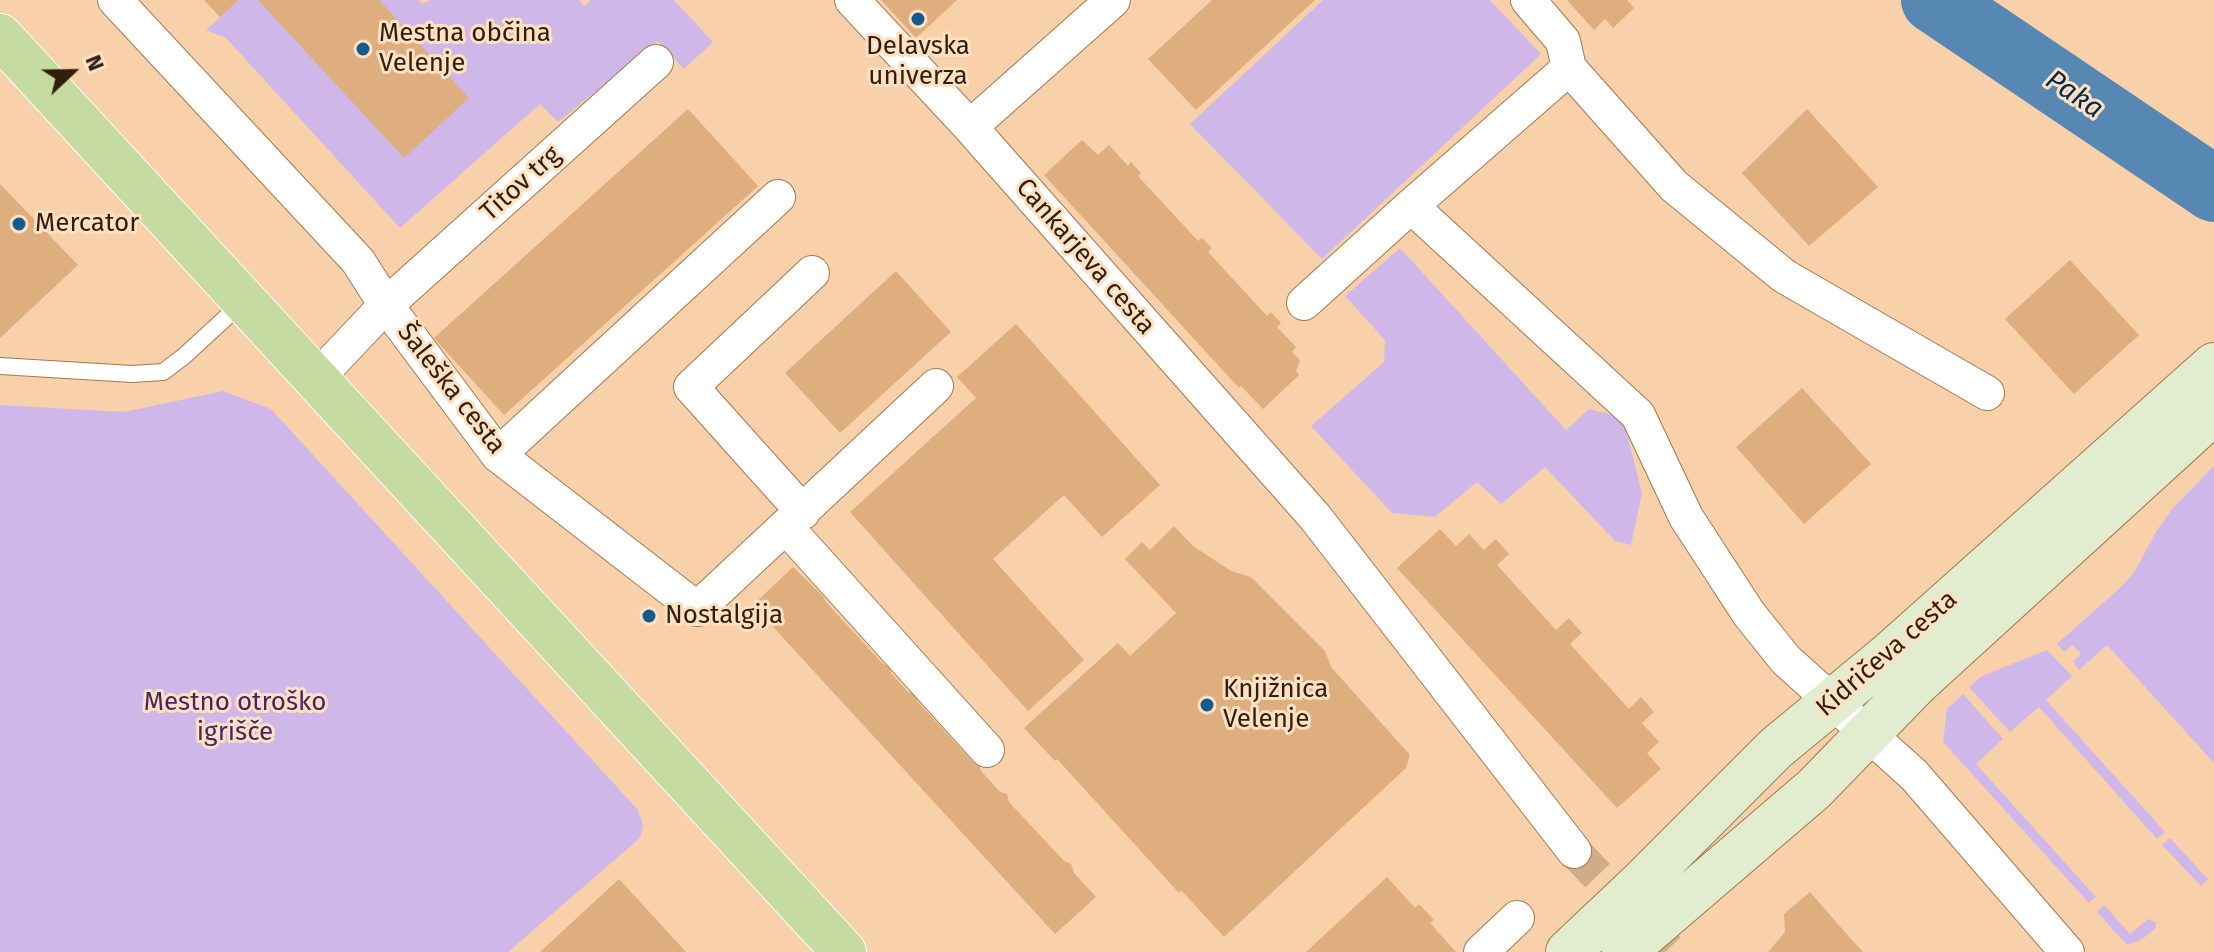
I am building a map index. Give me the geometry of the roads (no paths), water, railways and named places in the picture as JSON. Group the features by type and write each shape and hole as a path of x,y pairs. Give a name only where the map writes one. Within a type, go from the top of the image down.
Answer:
{"main road":[{"path":"0,36 844,952"},
{"name":"Kidričeva cesta","path":"1568,952 1776,748 1890,654 2214,365"},
{"name":"Kidričeva cesta","path":"1624,952 1814,789 1917,683 2214,412"}],"street":[{"name":"Šaleška cesta","path":"115,0 358,261 386,305 498,455 697,609 936,386"},
{"name":"Cankarjeva cesta","path":"852,0 970,127 1315,517 1574,851"},
{"path":"970,127 1113,0"},
{"path":"1528,0 1563,41 1569,68 1674,186 1784,276 1987,393"},
{"name":"Titov trg","path":"316,379 386,305 656,62"},
{"path":"1304,303 1569,68"},
{"path":"498,455 778,197"},
{"path":"1411,206 1638,415 1686,517 1749,614 1786,660 1914,775 2067,952"},
{"path":"812,273 691,387 795,520 987,750"},
{"path":"1481,952 1517,918"}],"lane":[{"path":"0,366 132,374 163,372 245,300"}],"waterway":[{"name":"Paka","path":"1934,0 2214,189"}],"tunnel":[{"path":"1574,851 1671,952"}],"place":[{"name":"Delavska univerza","path":"918,19"},
{"name":"Mestna občina Velenje","path":"363,49"},
{"name":"Mercator","path":"19,224"},
{"name":"Nostalgija","path":"649,616"},
{"name":"Knjižnica Velenje","path":"1207,705"}],"park label":[{"name":"Mestno otroško igrišče","path":"235,718"}]}
